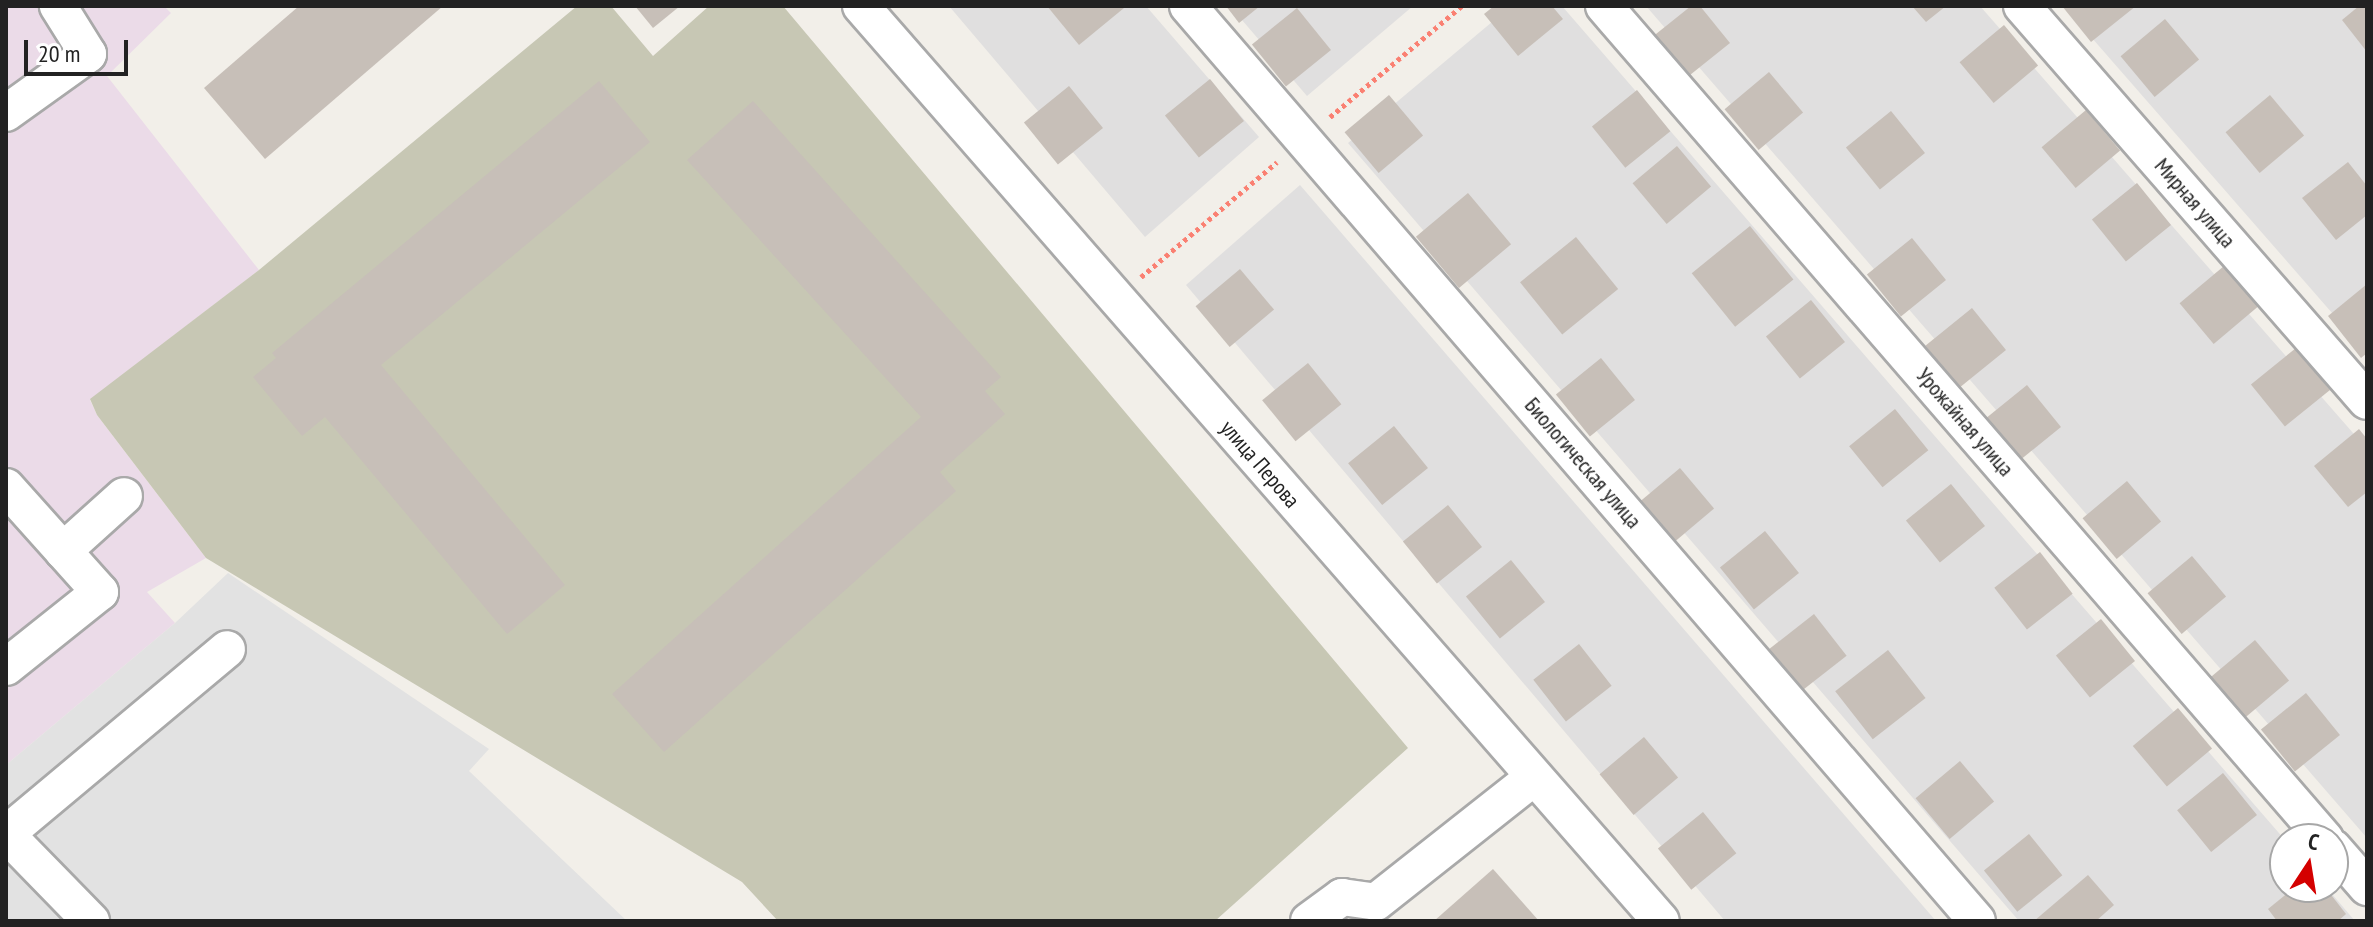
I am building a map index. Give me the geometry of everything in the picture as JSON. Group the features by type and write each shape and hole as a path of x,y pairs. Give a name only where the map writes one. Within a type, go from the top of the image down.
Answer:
{"street":[{"path":"6,113 88,54 58,6"},
{"name":"улица Перова","path":"861,6 1661,921"},
{"name":"Биологическая улица","path":"1188,6 1977,921"},
{"name":"Урожайная улица","path":"1604,6 2311,823"},
{"name":"Мирная улица","path":"2022,6 2367,401"},
{"path":"6,487 100,592 6,667"},
{"path":"63,551 124,496"},
{"path":"91,921 6,834 227,649"},
{"path":"1309,921 1342,897 1376,902 1534,777"},
{"path":"2349,866 2367,887"}],"shaded area":[{"path":"6,6 164,6 171,13 107,76 259,270 90,400 97,415 206,558 147,592 175,623 6,765"},
{"path":"577,6 611,6 653,56 709,6 783,6 1408,748 1215,921 778,921 742,882 206,558 97,415 90,399 259,270"},
{"path":"949,6 1146,6 1259,137 1145,237"},
{"path":"1230,6 1413,6 1307,96"},
{"path":"1511,6 1562,6 2270,823 2269,903 2340,903 2355,921 2019,921 1348,143"},
{"path":"1646,6 1980,6 2367,449 2367,838"},
{"path":"2064,6 2367,6 2367,353"},
{"path":"1300,185 1936,921 1725,921 1186,285"},
{"path":"228,573 489,749 469,771 627,921 6,921 6,765 175,623"}],"building":[{"path":"299,6 443,6 265,159 204,88"},
{"path":"635,6 680,6 653,28"},
{"path":"1047,6 1122,6 1124,8 1079,45"},
{"path":"1226,6 1260,6 1239,23"},
{"path":"1494,6 1552,6 1563,19 1518,56 1484,14"},
{"path":"1691,6 1700,6 1730,43 1685,79 1651,38"},
{"path":"1912,6 1946,6 1926,22"},
{"path":"2062,6 2136,6 2091,42"},
{"path":"2359,6 2367,6 2367,52 2342,20"},
{"path":"1297,8 1331,50 1286,86 1252,45"},
{"path":"2165,19 2199,60 2155,97 2121,56"},
{"path":"2004,25 2038,66 1994,103 1960,62"},
{"path":"1769,72 1803,113 1759,150 1725,109"},
{"path":"1210,79 1244,121 1199,157 1165,116"},
{"path":"599,81 650,142 381,365 565,585 507,634 325,417 302,436 253,377 276,358 272,353"},
{"path":"1069,86 1103,128 1058,164 1024,123"},
{"path":"1637,90 1670,131 1625,168 1592,127"},
{"path":"1389,95 1423,136 1379,173 1345,132"},
{"path":"2270,95 2304,136 2260,173 2226,132"},
{"path":"753,101 1001,377 985,391 1005,414 940,472 956,491 664,752 612,694 921,417 687,160"},
{"path":"2086,110 2120,151 2076,188 2042,147"},
{"path":"1891,111 1925,153 1880,189 1846,148"},
{"path":"1677,146 1711,187 1667,224 1633,183"},
{"path":"2348,162 2367,186 2367,215 2336,240 2302,198"},
{"path":"2137,183 2171,225 2126,261 2092,220"},
{"path":"1468,193 1511,244 1459,288 1416,237"},
{"path":"1750,226 1793,280 1735,327 1692,273"},
{"path":"1576,237 1618,289 1562,334 1520,282"},
{"path":"1912,238 1946,280 1901,316 1867,275"},
{"path":"2224,266 2258,307 2214,344 2180,303"},
{"path":"1240,269 1274,310 1230,347 1196,306"},
{"path":"2367,284 2367,353 2361,358 2328,316"},
{"path":"1811,300 1845,342 1800,378 1766,337"},
{"path":"1972,308 2006,350 1959,388 1925,346"},
{"path":"2296,348 2330,390 2285,426 2251,385"},
{"path":"1601,358 1635,400 1590,436 1556,395"},
{"path":"1308,363 1341,404 1296,441 1262,400"},
{"path":"2027,385 2061,427 2016,463 1982,422"},
{"path":"1895,409 1928,450 1883,487 1849,446"},
{"path":"1394,426 1428,468 1382,505 1348,463"},
{"path":"2359,429 2367,439 2367,492 2348,507 2314,466"},
{"path":"1680,468 1714,509 1670,546 1636,505"},
{"path":"2127,481 2161,522 2117,559 2083,518"},
{"path":"1951,484 1985,526 1940,562 1906,521"},
{"path":"1448,505 1482,547 1437,583 1403,542"},
{"path":"1765,531 1799,573 1754,609 1720,568"},
{"path":"2040,552 2073,594 2027,629 1994,588"},
{"path":"2192,556 2226,597 2182,634 2148,593"},
{"path":"1511,560 1545,602 1500,638 1466,597"},
{"path":"1814,614 1847,656 1801,691 1768,650"},
{"path":"2101,619 2135,661 2090,697 2056,656"},
{"path":"2255,640 2289,681 2245,718 2211,677"},
{"path":"1579,644 1612,686 1566,721 1533,680"},
{"path":"1888,650 1926,698 1873,739 1835,691"},
{"path":"2306,693 2340,735 2295,771 2261,730"},
{"path":"2178,708 2212,749 2167,787 2133,746"},
{"path":"1644,737 1678,778 1634,815 1600,774"},
{"path":"1960,761 1994,802 1950,839 1916,798"},
{"path":"2223,773 2257,815 2211,852 2177,810"},
{"path":"1703,812 1736,853 1691,890 1658,849"},
{"path":"2029,834 2062,875 2017,912 1984,871"},
{"path":"1493,869 1539,921 1434,921"},
{"path":"2088,875 2114,905 2096,921 2034,921"},
{"path":"2275,903 2337,903 2346,914 2338,921 2277,921 2268,909"}]}
